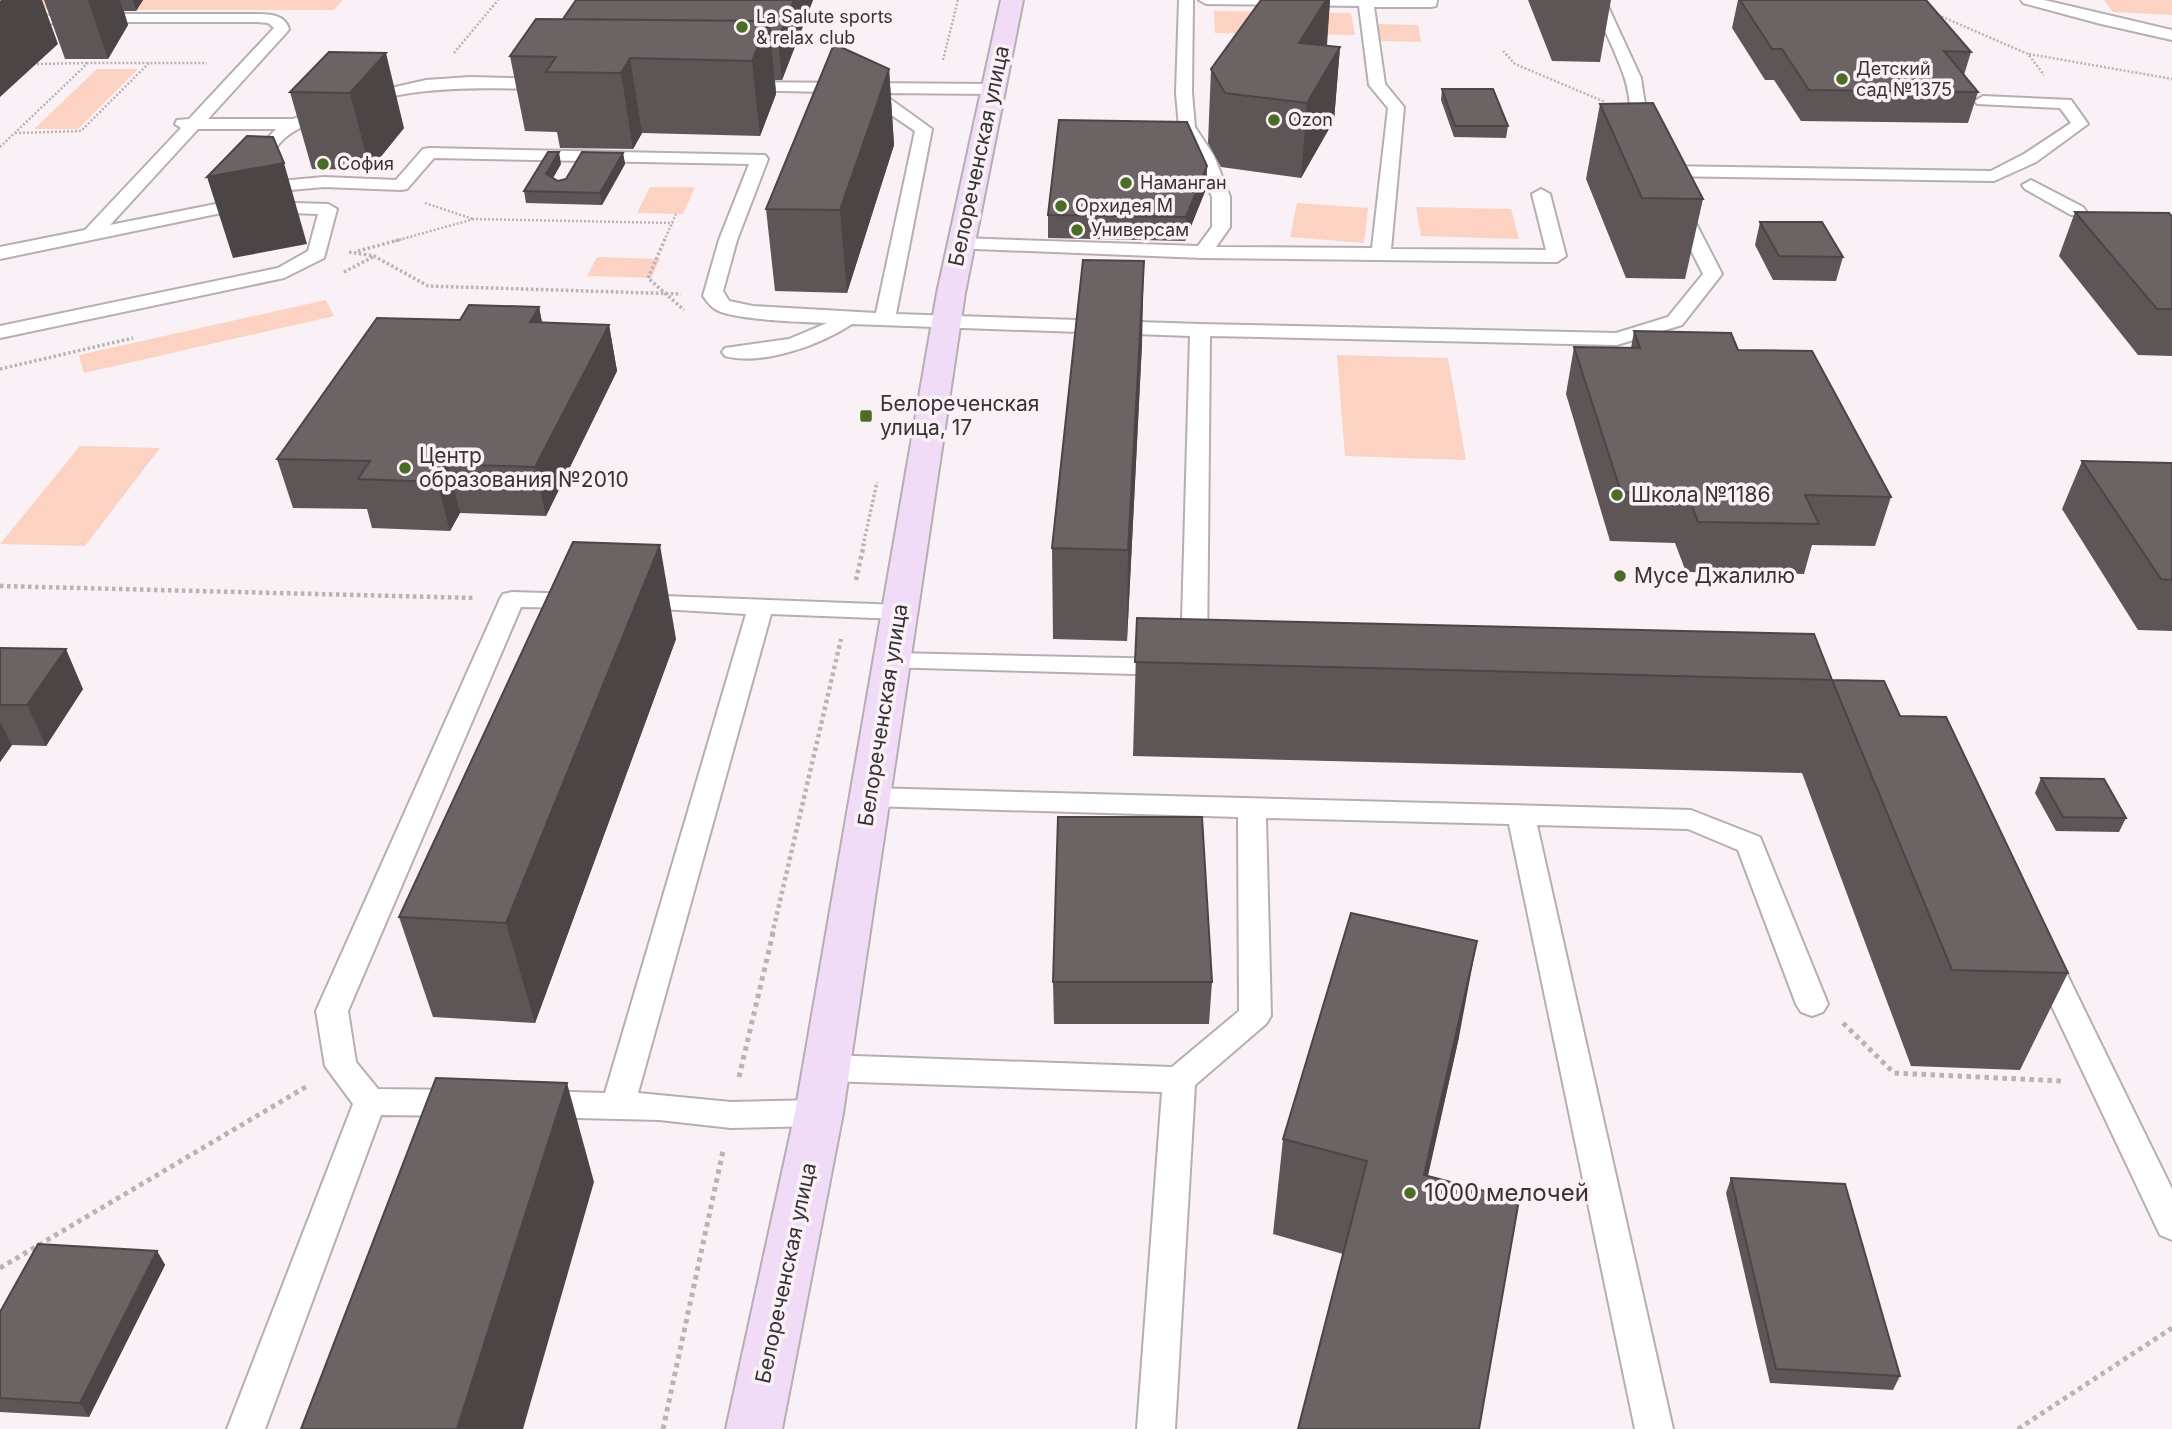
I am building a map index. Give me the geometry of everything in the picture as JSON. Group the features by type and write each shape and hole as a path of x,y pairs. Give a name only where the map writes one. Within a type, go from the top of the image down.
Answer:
{"street":[{"name":"Белореченская улица","path":"754,1429 823,1091 959,244 1012,0"}],"lane":[{"path":"1186,0 1184,93 1187,127 1205,156 1221,197 1221,227 1203,252"},
{"path":"1206,0 1431,3 1430,0"},
{"path":"568,84 442,83 409,88 319,113 293,124 273,140 254,178 258,184 268,187 324,182 401,185 429,153 759,159 728,240 713,296 723,306 753,312 849,317 1200,330 1617,339 1675,321 1713,274 1660,171 1639,118 1633,78 1598,0"},
{"path":"2028,0 2101,20 2172,35"},
{"path":"1366,2 1377,85 1396,107 1381,254"},
{"path":"0,23 74,18 257,18 271,19 281,24 282,29 253,62 91,234"},
{"path":"721,86 993,89"},
{"path":"875,89 874,96 924,129 885,317"},
{"path":"1660,171 1994,176 2030,158 2080,124 2065,103 1983,101"},
{"path":"173,124 293,124"},
{"path":"566,175 578,156"},
{"path":"2031,185 2077,211"},
{"path":"959,244 1203,252 1557,256 1541,194"},
{"path":"0,253 231,206 328,209 317,254 284,272 0,332"},
{"path":"732,352 783,349 815,338 849,317"},
{"path":"1194,668 1200,330"},
{"path":"370,1102 341,1066 332,1011 512,599 761,605 900,612"},
{"path":"618,1105 761,605"},
{"path":"892,661 1222,668"},
{"path":"870,797 1691,821 1750,844 1812,1004"},
{"path":"370,1102 618,1105 731,1115 823,1091 1179,1080 1255,1016 1252,807"},
{"path":"1521,815 1654,1429"},
{"path":"2034,935 2102,1082 2169,1213"},
{"path":"1156,1429 1179,1080"},
{"path":"246,1429 370,1102"}],"path":[{"path":"442,83 453,55 498,0"},
{"path":"958,0 940,73 961,88"},
{"path":"1927,11 2028,54 2172,79"},
{"path":"1503,51 1515,64 1639,118"},
{"path":"2028,54 2065,103"},
{"path":"15,133 81,131 149,63"},
{"path":"37,64 215,63"},
{"path":"0,147 88,64"},
{"path":"401,185 423,202 474,219"},
{"path":"317,254 357,251 474,219 673,223"},
{"path":"357,251 374,256 428,286 713,296"},
{"path":"663,1429 731,1115 877,481"},
{"path":"0,586 512,599"},
{"path":"1812,1004 1832,1004 1839,1019 1894,1073 2102,1082"},
{"path":"0,1268 341,1066"},
{"path":"2018,1429 2172,1328"}],"shaded area":[{"path":"0,0 343,0 334,10 0,10"},
{"path":"2104,0 2172,0 2172,15 2113,12"},
{"path":"1214,11 1351,13 1355,35 1215,33"},
{"path":"1378,24 1418,25 1421,42 1380,41"},
{"path":"97,69 138,69 78,129 34,129"},
{"path":"650,187 695,187 683,214 637,213"},
{"path":"1297,203 1368,208 1364,243 1290,237"},
{"path":"1416,207 1511,209 1519,239 1421,236"},
{"path":"597,257 660,259 651,278 587,276"},
{"path":"326,300 334,316 84,373 79,355"},
{"path":"1337,355 1448,358 1466,460 1345,456"},
{"path":"80,446 160,448 85,546 0,544"}],"building":[{"path":"576,0 794,0 778,41 771,41 769,21 563,19"},
{"path":"1261,0 1326,0 1299,43 1340,47 1307,103 1225,93 1211,69"},
{"path":"1740,0 1926,0 1971,52 1944,51 1978,92 1809,90 1782,49 1772,49"},
{"path":"536,19 769,21 752,61 630,58 621,73 546,72 556,57 510,56"},
{"path":"834,44 889,69 840,210 766,209"},
{"path":"329,52 386,53 350,93 290,92"},
{"path":"1442,89 1493,89 1508,126 1455,126"},
{"path":"1653,103 1703,199 1642,198 1600,104"},
{"name":"Наманган","path":"1059,120 1187,122 1207,166 1186,217 1048,215"},
{"path":"247,136 273,137 284,163 207,177"},
{"path":"548,152 559,152 546,174 558,181 566,179 582,152 623,153 600,193 524,191"},
{"path":"2075,212 2169,213 2172,217 2172,309 2157,309"},
{"path":"1760,222 1822,222 1843,257 1779,256"},
{"path":"1083,260 1144,261 1128,550 1052,548"},
{"path":"469,305 539,307 530,322 609,325 535,467 448,464 437,482 358,479 370,461 277,459 377,318 460,320"},
{"path":"1634,331 1731,333 1738,350 1812,351 1891,497 1805,495 1819,524 1698,522 1687,493 1621,492 1574,347 1640,348"},
{"path":"2082,461 2172,463 2172,580 2161,579"},
{"path":"573,542 660,545 506,923 399,917"},
{"path":"1137,618 1814,634 1832,680 1135,662"},
{"path":"0,648 66,649 27,705 0,705"},
{"path":"1832,680 1884,681 1900,716 1946,717 2068,973 1952,970"},
{"path":"2041,778 2104,779 2126,818 2063,817"},
{"path":"1058,817 1202,817 1212,982 1053,982"},
{"path":"1351,913 1477,941 1424,1175 1519,1200 1479,1429 1298,1429 1367,1161 1283,1139"},
{"path":"436,1078 567,1083 457,1429 301,1429"},
{"path":"1731,1178 1845,1184 1900,1376 1776,1369"},
{"path":"38,1244 157,1251 80,1403 0,1398 0,1312"}],"place":[{"name":"La Salute sports & relax club","path":"742,27"},
{"name":"Детский сад №1375","path":"1842,79"},
{"name":"Ozon","path":"1274,120"},
{"name":"София","path":"323,164"},
{"name":"Наманган","path":"1126,183"},
{"name":"Орхидея М","path":"1061,206"},
{"name":"Универсам","path":"1077,230"},
{"name":"Белореченская улица, 17","path":"866,416"},
{"name":"Центр образования №2010","path":"405,468"},
{"name":"Школа №1186","path":"1617,495"},
{"name":"Мусе Джалилю","path":"1620,576"},
{"name":"1000 мелочей","path":"1410,1193"}]}
